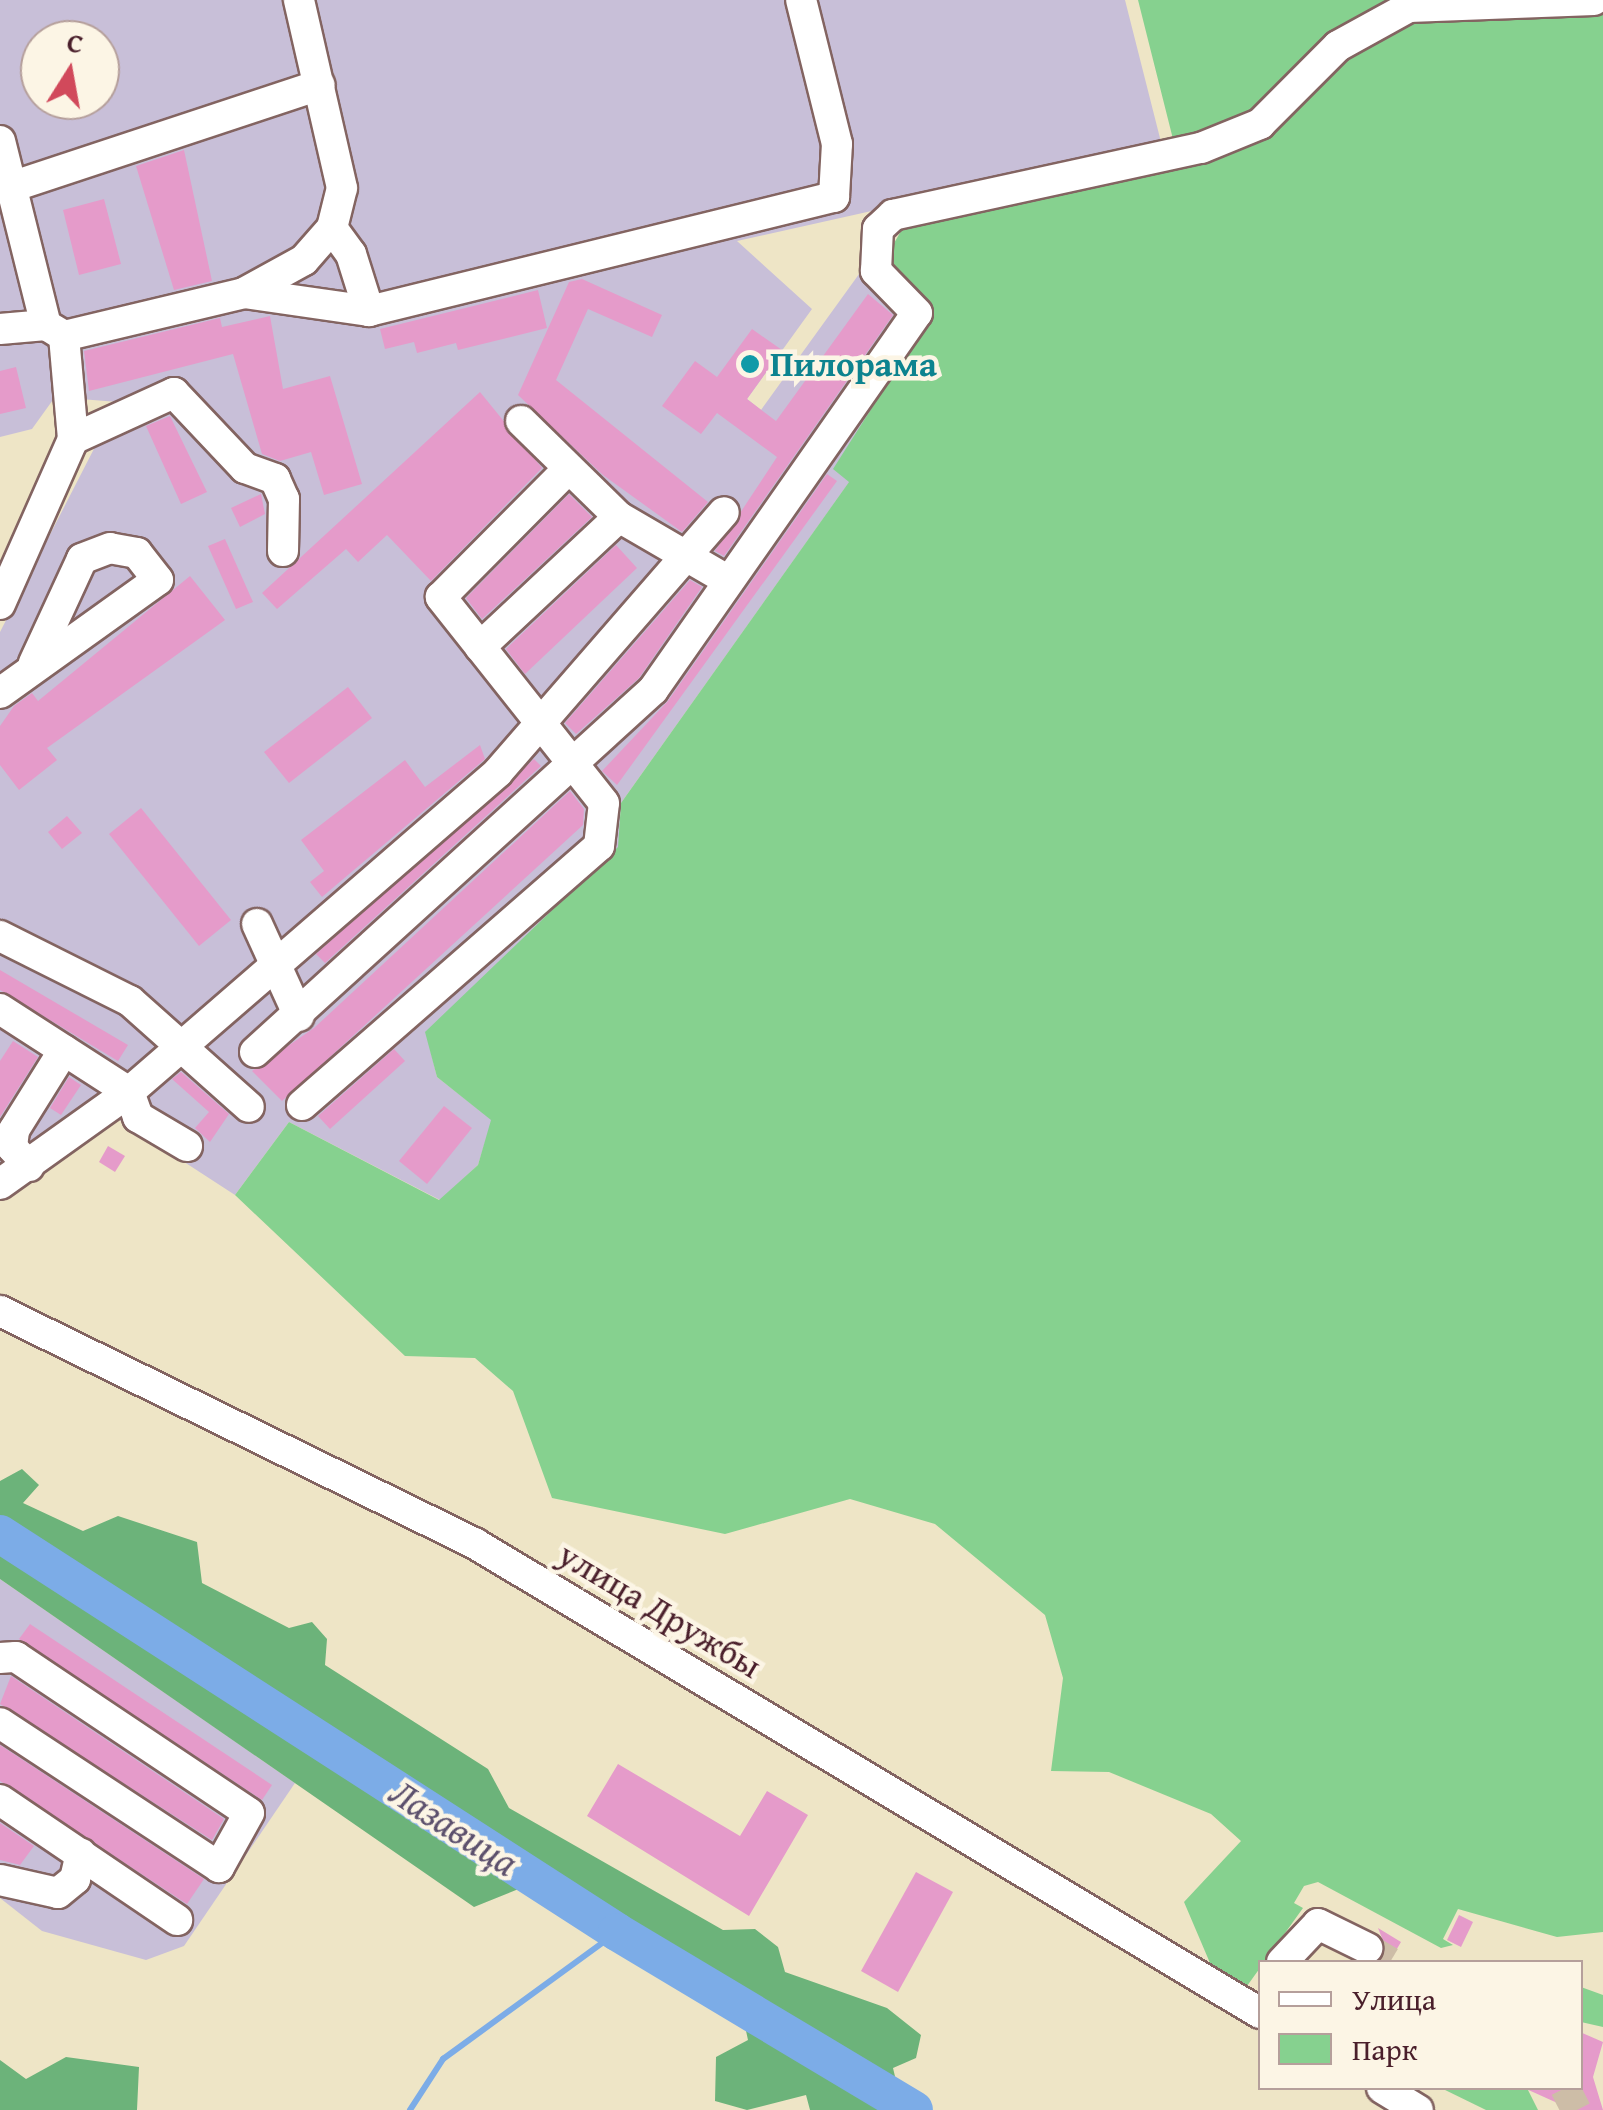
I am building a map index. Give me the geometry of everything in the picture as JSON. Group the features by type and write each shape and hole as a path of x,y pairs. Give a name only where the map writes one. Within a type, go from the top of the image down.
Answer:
{"street":[{"path":"0,329 55,330 244,293 304,260 332,228 342,188 298,0"},
{"path":"244,293 369,311 834,197 836,144 801,0"},
{"path":"256,1052 577,766 653,690 917,313 876,270 878,229 893,215 1201,148 1260,124 1338,46 1409,7 1594,0"},
{"path":"12,187 320,85"},
{"path":"0,141 55,330 73,439 0,604"},
{"path":"332,228 351,254 369,311"},
{"path":"73,439 174,394 245,468 275,479 284,498 283,551"},
{"path":"521,421 619,517 683,559 729,580"},
{"path":"302,1105 494,947 599,846 604,803 441,597 444,586 568,469"},
{"path":"0,1184 129,1092 274,961 498,772 724,512"},
{"path":"480,647 619,517"},
{"path":"0,693 34,664"},
{"path":"256,924 299,1016"},
{"path":"0,936 130,1000 185,1042 249,1107"},
{"path":"4,1020 64,1050 129,1092 138,1117 187,1146"},
{"path":"29,1166 12,1147 14,1130 64,1050"},
{"name":"улица Дружбы","path":"0,1311 474,1543 1258,2006"},
{"path":"0,1658 16,1658 249,1813 219,1867 0,1723"},
{"path":"0,1800 178,1920"},
{"path":"0,1880 58,1893 75,1879 81,1854"},
{"path":"1284,1960 1318,1924 1382,1957"},
{"path":"1385,2090 1418,2110"}],"shaded area":[{"path":"0,0 1125,0 1162,146 737,241 812,309 747,399 761,410 867,263 931,315 834,469 850,481 621,803 619,847 426,1032 437,1077 492,1120 478,1165 440,1200 289,1122 235,1195 98,1106 0,1173 0,632 118,402 55,397 32,429 0,437"},
{"path":"0,1579 295,1783 184,1946 146,1960 42,1931 0,1898"}],"green space":[{"path":"1138,0 1603,0 1603,1932 1557,1937 1458,1909 1443,1939 1453,1945 1441,1948 1318,1882 1304,1886 1294,1903 1303,1908 1266,1960 1258,1960 1258,1971 1247,1986 1210,1963 1184,1902 1241,1841 1211,1814 1109,1772 1051,1771 1063,1678 1045,1615 935,1524 850,1499 725,1534 552,1498 513,1391 475,1358 405,1356 235,1195 289,1122 439,1200 478,1165 491,1120 437,1077 425,1032 618,847 621,803 849,482 833,469 931,315 885,259 909,217 1178,159"},
{"path":"22,1469 39,1485 23,1503 83,1531 118,1516 197,1542 202,1583 289,1628 312,1622 327,1639 325,1665 488,1769 509,1808 723,1930 755,1929 778,1947 785,1972 887,2008 921,2035 916,2058 893,2068 903,2110 810,2110 806,2095 747,2110 715,2101 716,2057 748,2040 743,2017 526,1886 474,1907 0,1579 0,1481"},
{"path":"1583,1988 1603,1995 1603,2027 1583,2022"},
{"path":"66,2057 139,2067 137,2110 0,2110 0,2060 26,2079"},
{"path":"1445,2090 1528,2090 1538,2110 1486,2110"}],"building":[{"path":"184,150 212,281 174,290 136,166"},
{"path":"104,199 121,264 79,275 63,210"},
{"path":"582,279 662,315 652,337 588,309 556,380 708,502 682,532 603,475 518,395 569,282"},
{"path":"538,290 547,328 458,350 456,343 417,353 414,342 385,349 380,329"},
{"path":"868,294 893,315 724,556 715,551 777,457 717,413 701,434 662,406 695,361 717,377 752,329 782,350 747,399 776,421"},
{"path":"270,316 283,389 330,376 362,484 324,495 311,452 280,461 262,454 233,354 89,391 84,351 220,318 222,327"},
{"path":"16,367 26,408 0,414 0,371"},
{"path":"480,392 542,468 431,581 387,535 358,562 346,549 277,609 262,593"},
{"path":"170,416 207,492 181,504 146,426"},
{"path":"827,474 837,481 617,785 602,771 668,701"},
{"path":"261,494 265,514 240,527 231,508"},
{"path":"569,494 592,517 482,619 466,598"},
{"path":"225,539 253,602 236,609 208,546"},
{"path":"616,545 637,568 525,674 506,649"},
{"path":"190,576 225,620 47,748 57,760 19,790 0,765 0,726 14,706 32,693 38,701"},
{"path":"690,580 702,587 639,678 576,734 565,723"},
{"path":"348,687 372,718 289,783 264,752"},
{"path":"480,745 485,759 322,897 310,882 324,871 301,840 405,760 425,787"},
{"path":"534,759 541,766 325,963 316,954"},
{"path":"570,791 584,809 583,825 282,1101 252,1071 314,1028"},
{"path":"141,808 231,920 199,946 109,834"},
{"path":"67,816 82,833 62,849 48,832"},
{"path":"0,970 128,1045 118,1061 0,990"},
{"path":"13,1041 38,1057 0,1117 0,1061"},
{"path":"394,1049 405,1061 330,1129 318,1116"},
{"path":"181,1072 229,1114 210,1142 195,1128 209,1112 172,1079"},
{"path":"69,1077 81,1085 61,1115 50,1108"},
{"path":"444,1106 472,1128 427,1184 399,1161"},
{"path":"108,1146 125,1156 115,1172 99,1162"},
{"path":"30,1624 272,1785 262,1800 19,1639"},
{"path":"11,1676 224,1819 212,1840 0,1704"},
{"path":"0,1745 204,1879 187,1904 0,1781"},
{"path":"618,1764 740,1836 767,1791 808,1815 749,1916 587,1816"},
{"path":"0,1823 34,1846 20,1865 0,1860"},
{"path":"916,1872 953,1892 898,1992 861,1971"},
{"path":"1459,1915 1473,1922 1461,1947 1447,1940"},
{"path":"1378,1928 1401,1942 1390,1960 1380,1960 1386,1948"},
{"path":"1583,2033 1603,2042 1593,2077 1603,2110 1573,2110 1528,2090 1583,2090"}],"waterway":[{"name":"Лазавица","path":"0,1534 617,1932 914,2110"},
{"path":"410,2110 443,2059 617,1932"}],"tunnel":[{"path":"1367,1948 1387,1960"},
{"path":"1566,2090 1576,2110"}],"place":[{"name":"Пилорама","path":"750,364"}]}
